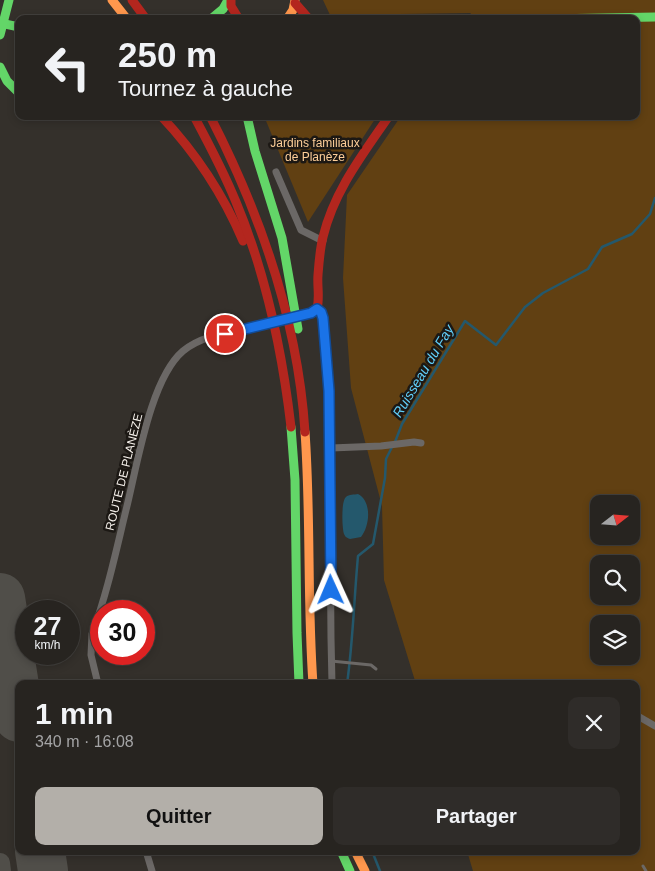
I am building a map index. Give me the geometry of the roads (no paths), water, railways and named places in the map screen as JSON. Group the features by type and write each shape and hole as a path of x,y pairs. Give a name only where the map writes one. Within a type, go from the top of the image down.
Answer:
{"main road":[{"path":"0,35 9,0"},
{"path":"112,0 124,15"},
{"path":"132,0 143,15"},
{"path":"216,15 230,0"},
{"path":"230,0 236,15"},
{"path":"290,15 295,1"},
{"path":"295,1 304,15"},
{"path":"640,17 655,17"},
{"path":"2,23 15,26"},
{"path":"0,68 3,77 15,90"},
{"path":"165,120 201,164 241,236 254,270 265,287"},
{"path":"196,120 221,169 247,232 273,314 284,365 291,417 295,479 296,647 299,680"},
{"path":"212,120 240,175 267,246 284,303 297,366 304,415 308,473 309,608 313,680"},
{"path":"248,120 250,135 274,209 286,256 300,346 297,366"},
{"path":"317,309 319,300 318,275 323,241 335,199 386,120"},
{"path":"343,855 350,871"},
{"path":"357,855 364,871"}],"street":[{"path":"276,172 301,230 323,241"},
{"path":"317,309 321,312 323,318 329,391 332,680"},
{"name":"ROUTE DE PLANÈZE","path":"97,680 91,655 92,634 114,557 145,430 158,391 177,357 192,344 209,338 306,314 317,309"},
{"path":"331,448 421,443"},
{"path":"640,717 655,726"},
{"path":"147,855 152,871"}],"lane":[{"path":"331,661 374,666 376,669"},
{"path":"643,866 646,871"}],"water":[{"path":"358,494 366,502 368,520 361,537 350,539 346,537 343,531 343,504 347,496"}],"waterway":[{"name":"Ruisseau du Fay","path":"395,442 402,424 465,321 496,345 525,307 543,293 588,269 602,247 632,234 650,214 655,198"},
{"name":"Ruisseau du Fay","path":"347,680 358,556 373,544 385,478 386,459 392,447"},
{"name":"Ruisseau du Fay","path":"374,855 380,871"}],"park label":[{"name":"Jardins familiaux de Planèze","path":"315,150"}]}
